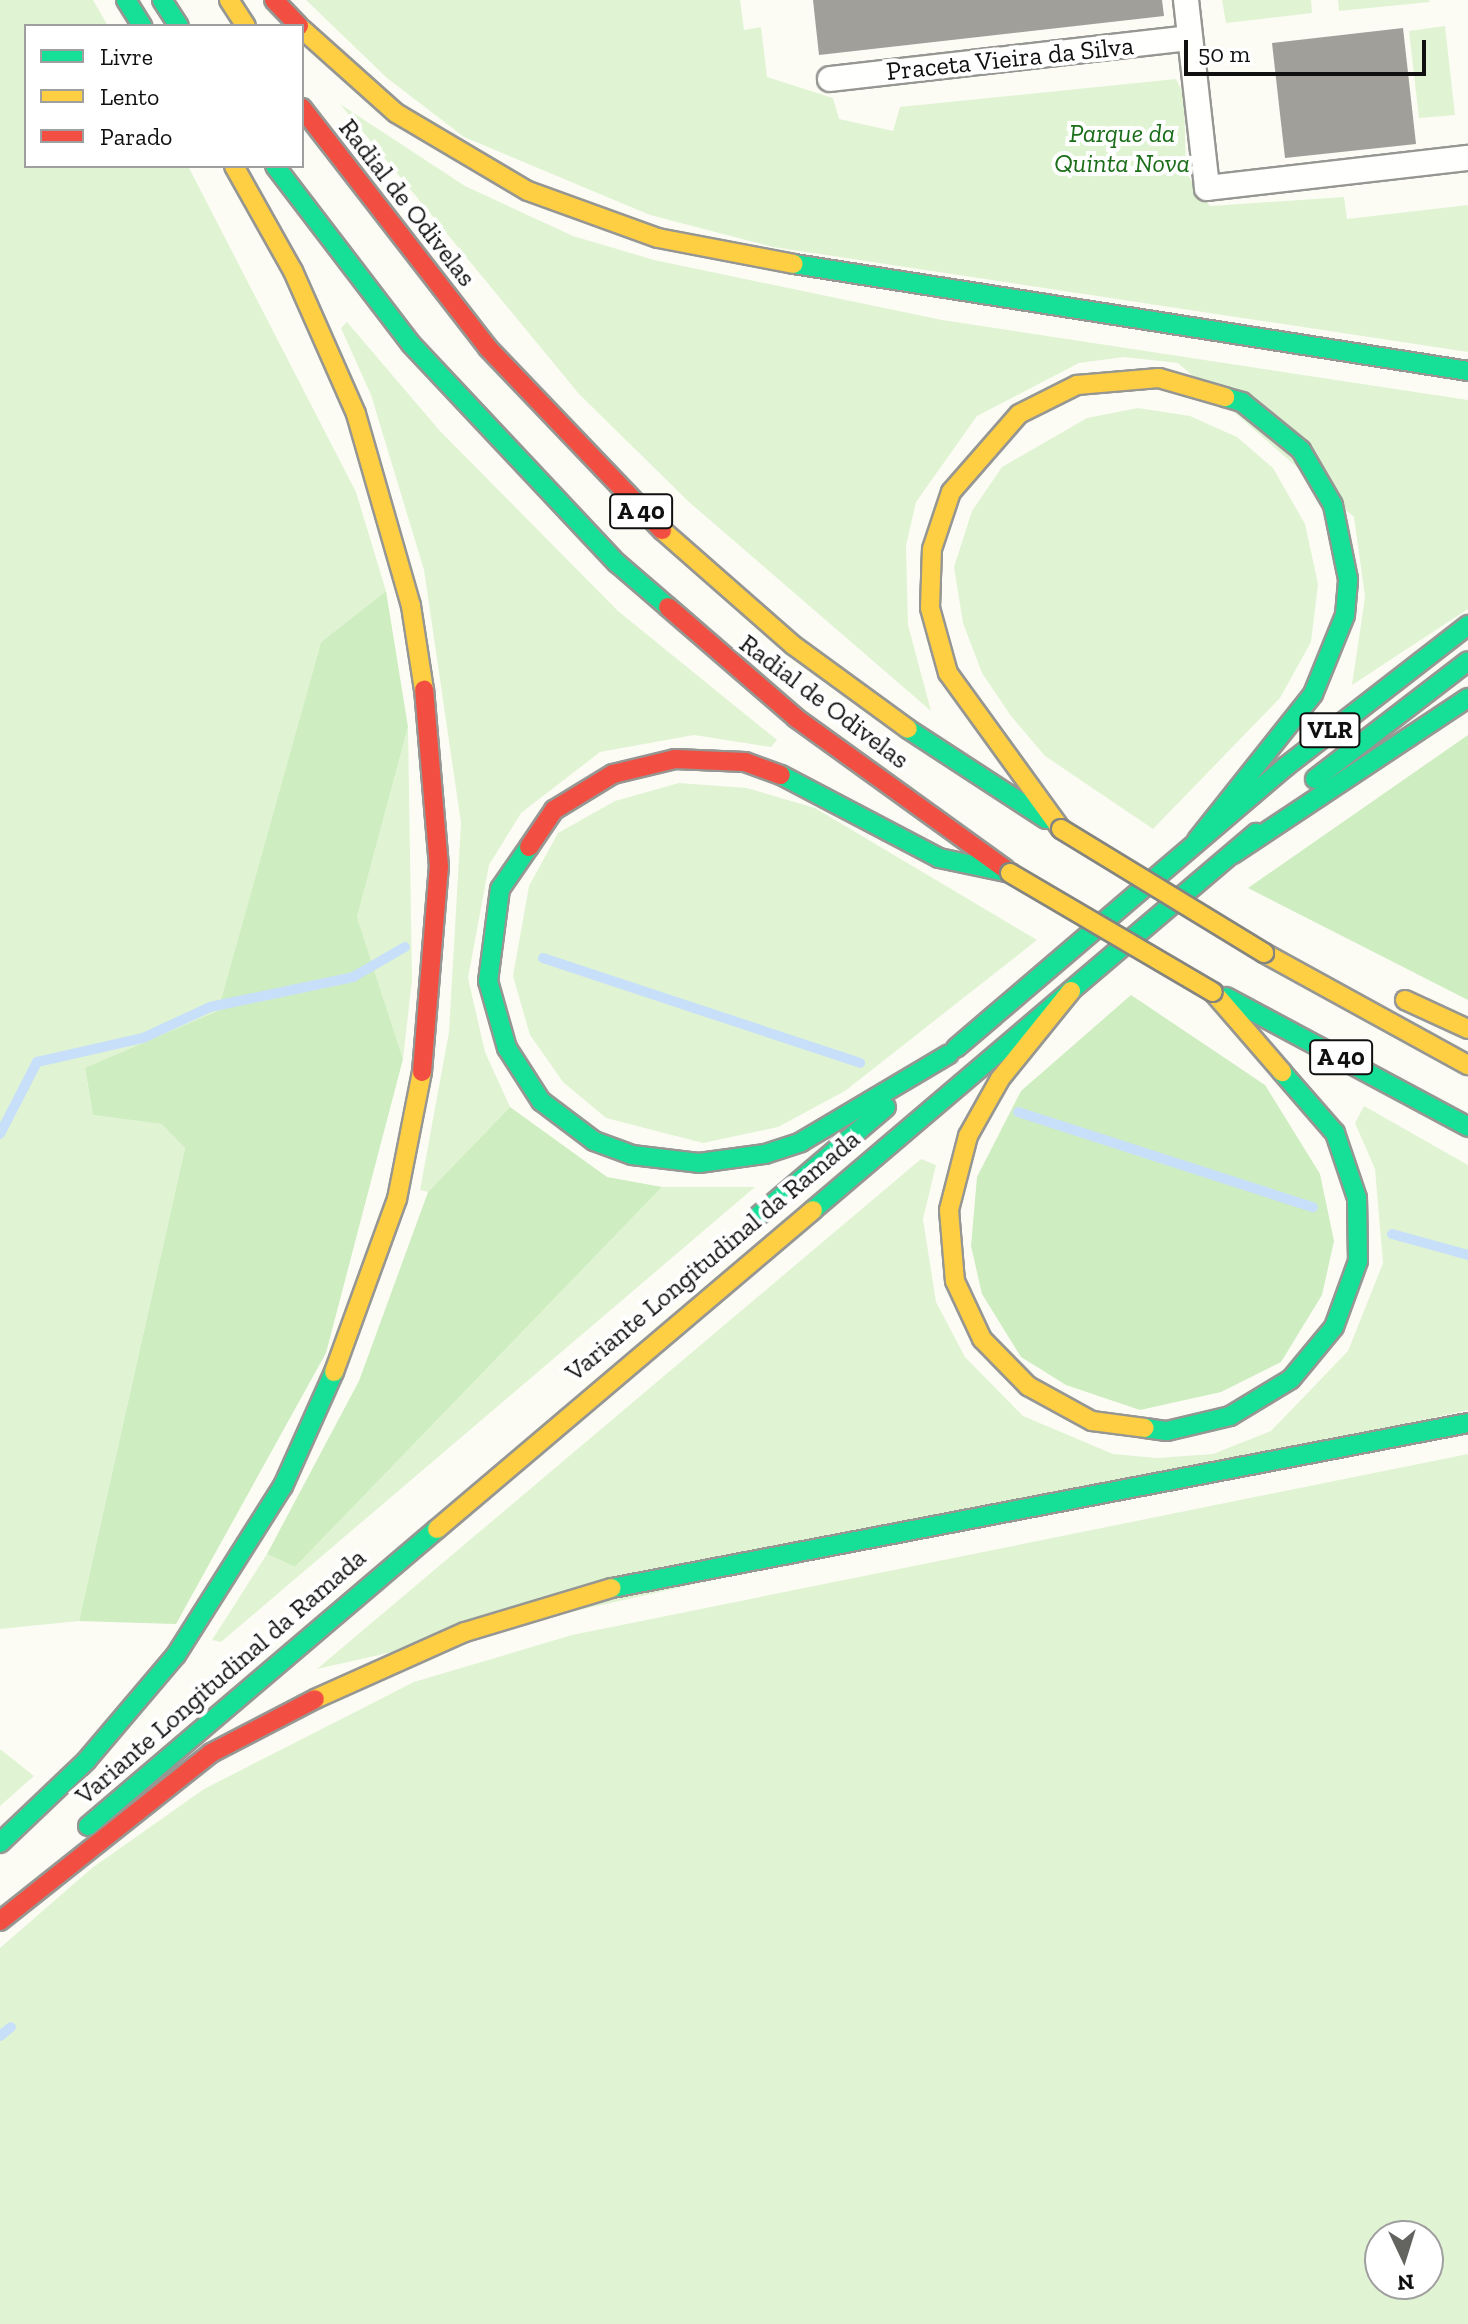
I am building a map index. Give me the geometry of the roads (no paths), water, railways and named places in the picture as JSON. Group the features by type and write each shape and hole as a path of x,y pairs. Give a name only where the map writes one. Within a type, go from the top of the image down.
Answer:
{"main road":[{"path":"126,0 141,24"},
{"path":"162,0 178,24"},
{"path":"229,0 245,24"},
{"path":"274,0 298,24"},
{"path":"304,30 396,113 464,156 528,191 658,238 899,284 1468,371"},
{"name":"Radial de Odivelas","path":"304,111 488,348 639,509 806,654 951,761 1264,953 1468,1065"},
{"path":"0,1843 86,1761 176,1655 283,1486 370,1287 397,1199 425,1059 438,854 432,742 411,606 356,414 299,283 235,168"},
{"name":"Radial de Odivelas","path":"277,168 411,344 584,532 764,692 1010,873 1213,992 1468,1127"},
{"path":"1061,829 969,711 948,673 930,608 932,549 951,492 1019,414 1077,385 1159,378 1242,402 1301,450 1333,505 1348,579 1345,615 1313,694 1197,840"},
{"name":"Variante Longitudinal da Ramada","path":"741,1229 1197,840 1468,625"},
{"name":"Variante Longitudinal da Ramada","path":"0,1901 1233,854 1321,774 1468,661"},
{"path":"1233,854 1468,698"},
{"path":"949,1054 801,1142 765,1154 699,1163 632,1155 594,1141 541,1101 507,1048 487,953 500,889 517,854 554,810 613,774 675,759 745,762 777,773 939,858 1010,873"},
{"path":"1264,953 1346,975"},
{"path":"1384,990 1468,1029"},
{"path":"1071,991 1000,1079 968,1136 949,1210 955,1281 982,1339 1028,1386 1092,1421 1167,1431 1230,1416 1291,1379 1334,1327 1358,1261 1357,1198 1335,1133 1213,992"},
{"path":"0,1921 211,1753 376,1668 465,1632 599,1591 768,1553 1468,1423"},
{"name":"Variante Longitudinal da Ramada","path":"0,1864 92,1786"}],"street":[{"path":"1186,0 1207,188 1468,158"},
{"name":"Praceta Vieira da Silva","path":"830,79 1190,38"}],"waterway":[{"path":"0,1134 37,1062 143,1038 210,1007 353,977 405,947"},
{"path":"543,958 860,1063"},
{"path":"1018,1112 1313,1207"},
{"path":"1392,1234 1468,1255"},
{"path":"0,2036 11,2027"}],"park label":[{"name":"Parque da Quinta Nova","path":"1122,149"}]}
